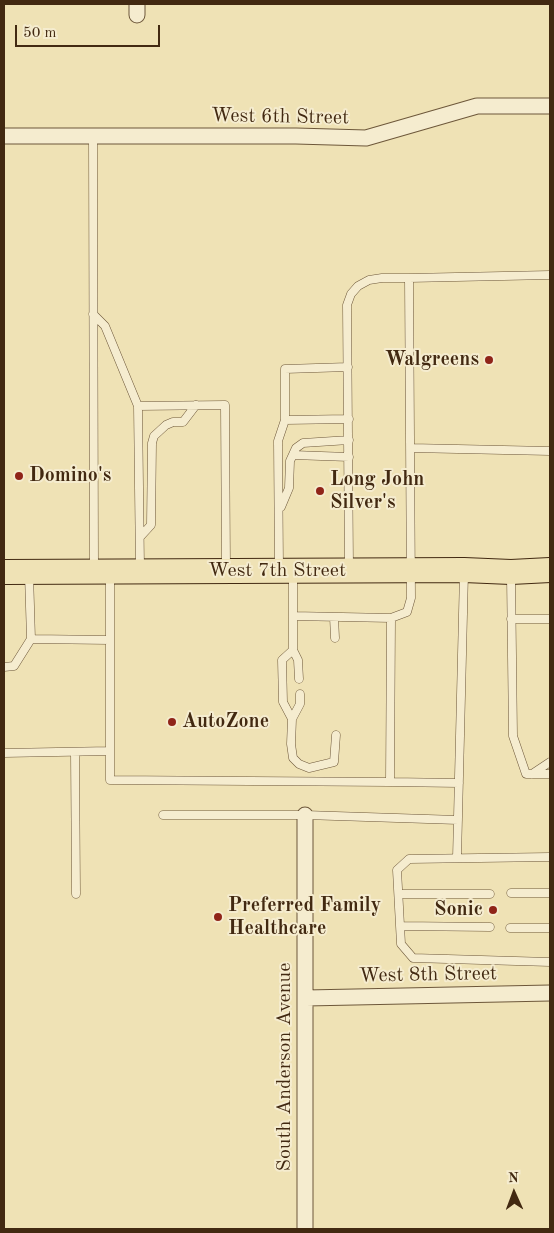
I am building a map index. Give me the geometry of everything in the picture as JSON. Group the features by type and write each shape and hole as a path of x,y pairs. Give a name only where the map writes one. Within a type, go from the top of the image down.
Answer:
{"main road":[{"name":"West 7th Street","path":"4,572 464,570 511,572 548,569"}],"street":[{"name":"West 6th Street","path":"4,136 296,136 366,138 477,106 550,106"},
{"name":"South Anderson Avenue","path":"305,815 305,1229"},
{"name":"West 8th Street","path":"306,998 550,993"}],"lane":[{"path":"93,135 93,314 102,571 110,640 110,780 459,784"},
{"path":"349,571 347,305 351,294 358,286 368,280 382,278 550,275"},
{"path":"293,616 391,618 407,612 411,601 409,278"},
{"path":"93,314 105,326 138,406 140,571"},
{"path":"299,678 298,660 293,650 293,616 279,512 278,441 285,420 285,369 348,367"},
{"path":"140,537 151,525 152,443 154,436 166,425 173,422 183,422 196,405"},
{"path":"138,406 225,405 226,571"},
{"path":"285,420 348,419"},
{"path":"279,512 289,488 290,461 296,448 303,443 348,440"},
{"path":"411,448 550,451"},
{"path":"293,455 349,457"},
{"path":"456,858 464,570"},
{"path":"4,667 14,666 31,639 28,572"},
{"path":"511,572 513,736 526,774 550,774"},
{"path":"334,616 335,638"},
{"path":"390,782 391,618"},
{"path":"511,619 550,619"},
{"path":"31,639 110,640"},
{"path":"292,719 283,702 282,660 293,650"},
{"path":"300,694 300,704 292,719 290,744 293,758 299,764 309,768 334,762 336,735"},
{"path":"4,753 110,751"},
{"path":"75,752 76,894"},
{"path":"532,774 550,762"},
{"path":"163,815 305,815 458,820"},
{"path":"550,857 410,858 397,870 400,944 413,958 550,962"},
{"path":"511,893 550,893"},
{"path":"398,894 490,894"},
{"path":"400,926 490,928"},
{"path":"510,928 550,928"}],"place":[{"name":"Walgreens","path":"489,360"},
{"name":"Domino's","path":"19,476"},
{"name":"Long John Silver's","path":"320,491"},
{"name":"AutoZone","path":"172,722"},
{"name":"Sonic","path":"493,910"},
{"name":"Preferred Family Healthcare","path":"218,917"}]}
